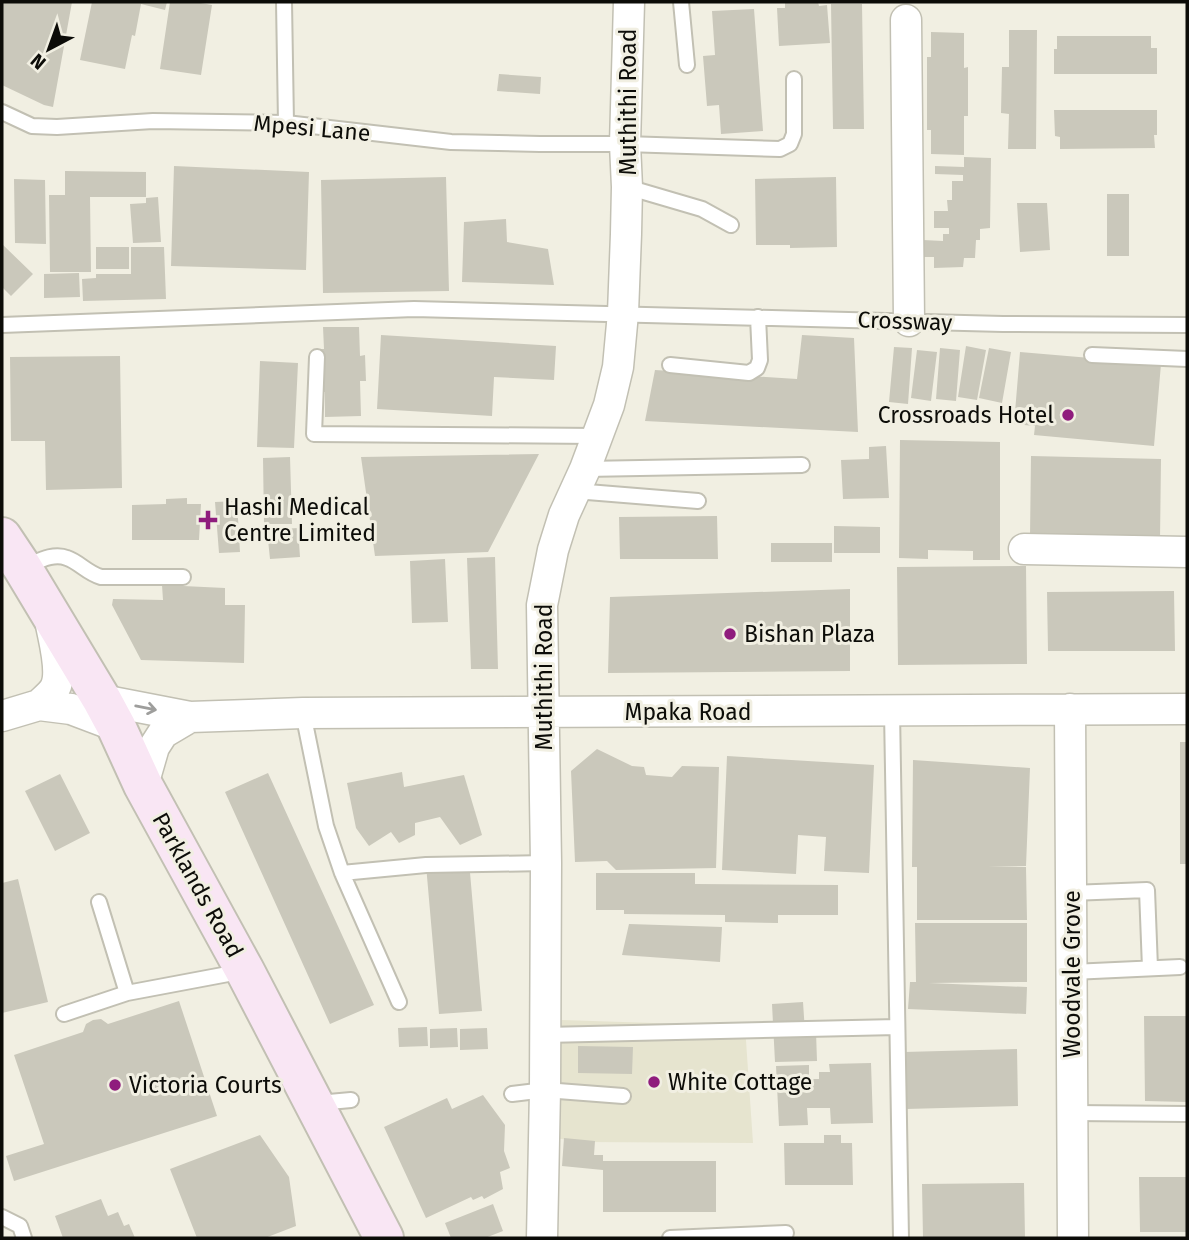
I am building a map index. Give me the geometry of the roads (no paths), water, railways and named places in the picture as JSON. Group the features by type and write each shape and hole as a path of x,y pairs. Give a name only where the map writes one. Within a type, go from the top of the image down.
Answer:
{"main road":[{"name":"Parklands Road","path":"12,552 109,713 143,785 245,971 333,1102 384,1238"}],"street":[{"name":"Muthithi Road","path":"542,1238 546,863 542,605 553,550 564,514 609,405 618,367 623,313 627,187 625,144 629,2"},
{"path":"906,20 909,321"},
{"path":"1024,549 1187,552"},
{"path":"39,705 55,688 58,668 49,613"},
{"name":"Mpaka Road","path":"2,716 39,705 109,713 190,717 303,713 1187,709"},
{"name":"Woodvale Grove","path":"1070,709 1073,1238"},
{"path":"143,785 154,747 163,733 190,717"}],"lane":[{"path":"284,2 286,123"},
{"path":"681,2 687,65"},
{"name":"Mpesi Lane","path":"2,112 33,126 153,121 286,123 451,142 780,149 790,144 794,134 794,79"},
{"path":"627,187 702,209 731,225"},
{"name":"Crossway","path":"2,325 414,309 1028,324 1187,324"},
{"path":"670,365 749,373 757,368 760,360 758,317"},
{"path":"1092,355 1187,359"},
{"path":"317,357 314,435 597,436"},
{"path":"580,480 802,465"},
{"path":"580,480 698,501"},
{"path":"12,552 68,558 101,577 183,577"},
{"path":"892,711 901,1238"},
{"path":"303,713 326,826 342,873 399,1002"},
{"path":"342,873 426,864 546,863"},
{"path":"1071,893 1147,890 1150,968"},
{"path":"99,902 127,993"},
{"path":"1072,972 1180,967"},
{"path":"64,1014 127,993 245,971"},
{"path":"545,1035 897,1027"},
{"path":"512,1094 545,1090 623,1096"},
{"path":"1072,1113 1187,1114"},
{"path":"2,1217 20,1226 24,1238"},
{"path":"670,1238 786,1233"}],"place":[{"name":"Crossroads Hotel","path":"1068,415"},
{"name":"Hashi Medical Centre Limited","path":"208,520"},
{"name":"Bishan Plaza","path":"730,634"},
{"name":"White Cottage","path":"654,1082"},
{"name":"Victoria Courts","path":"115,1085"}]}
